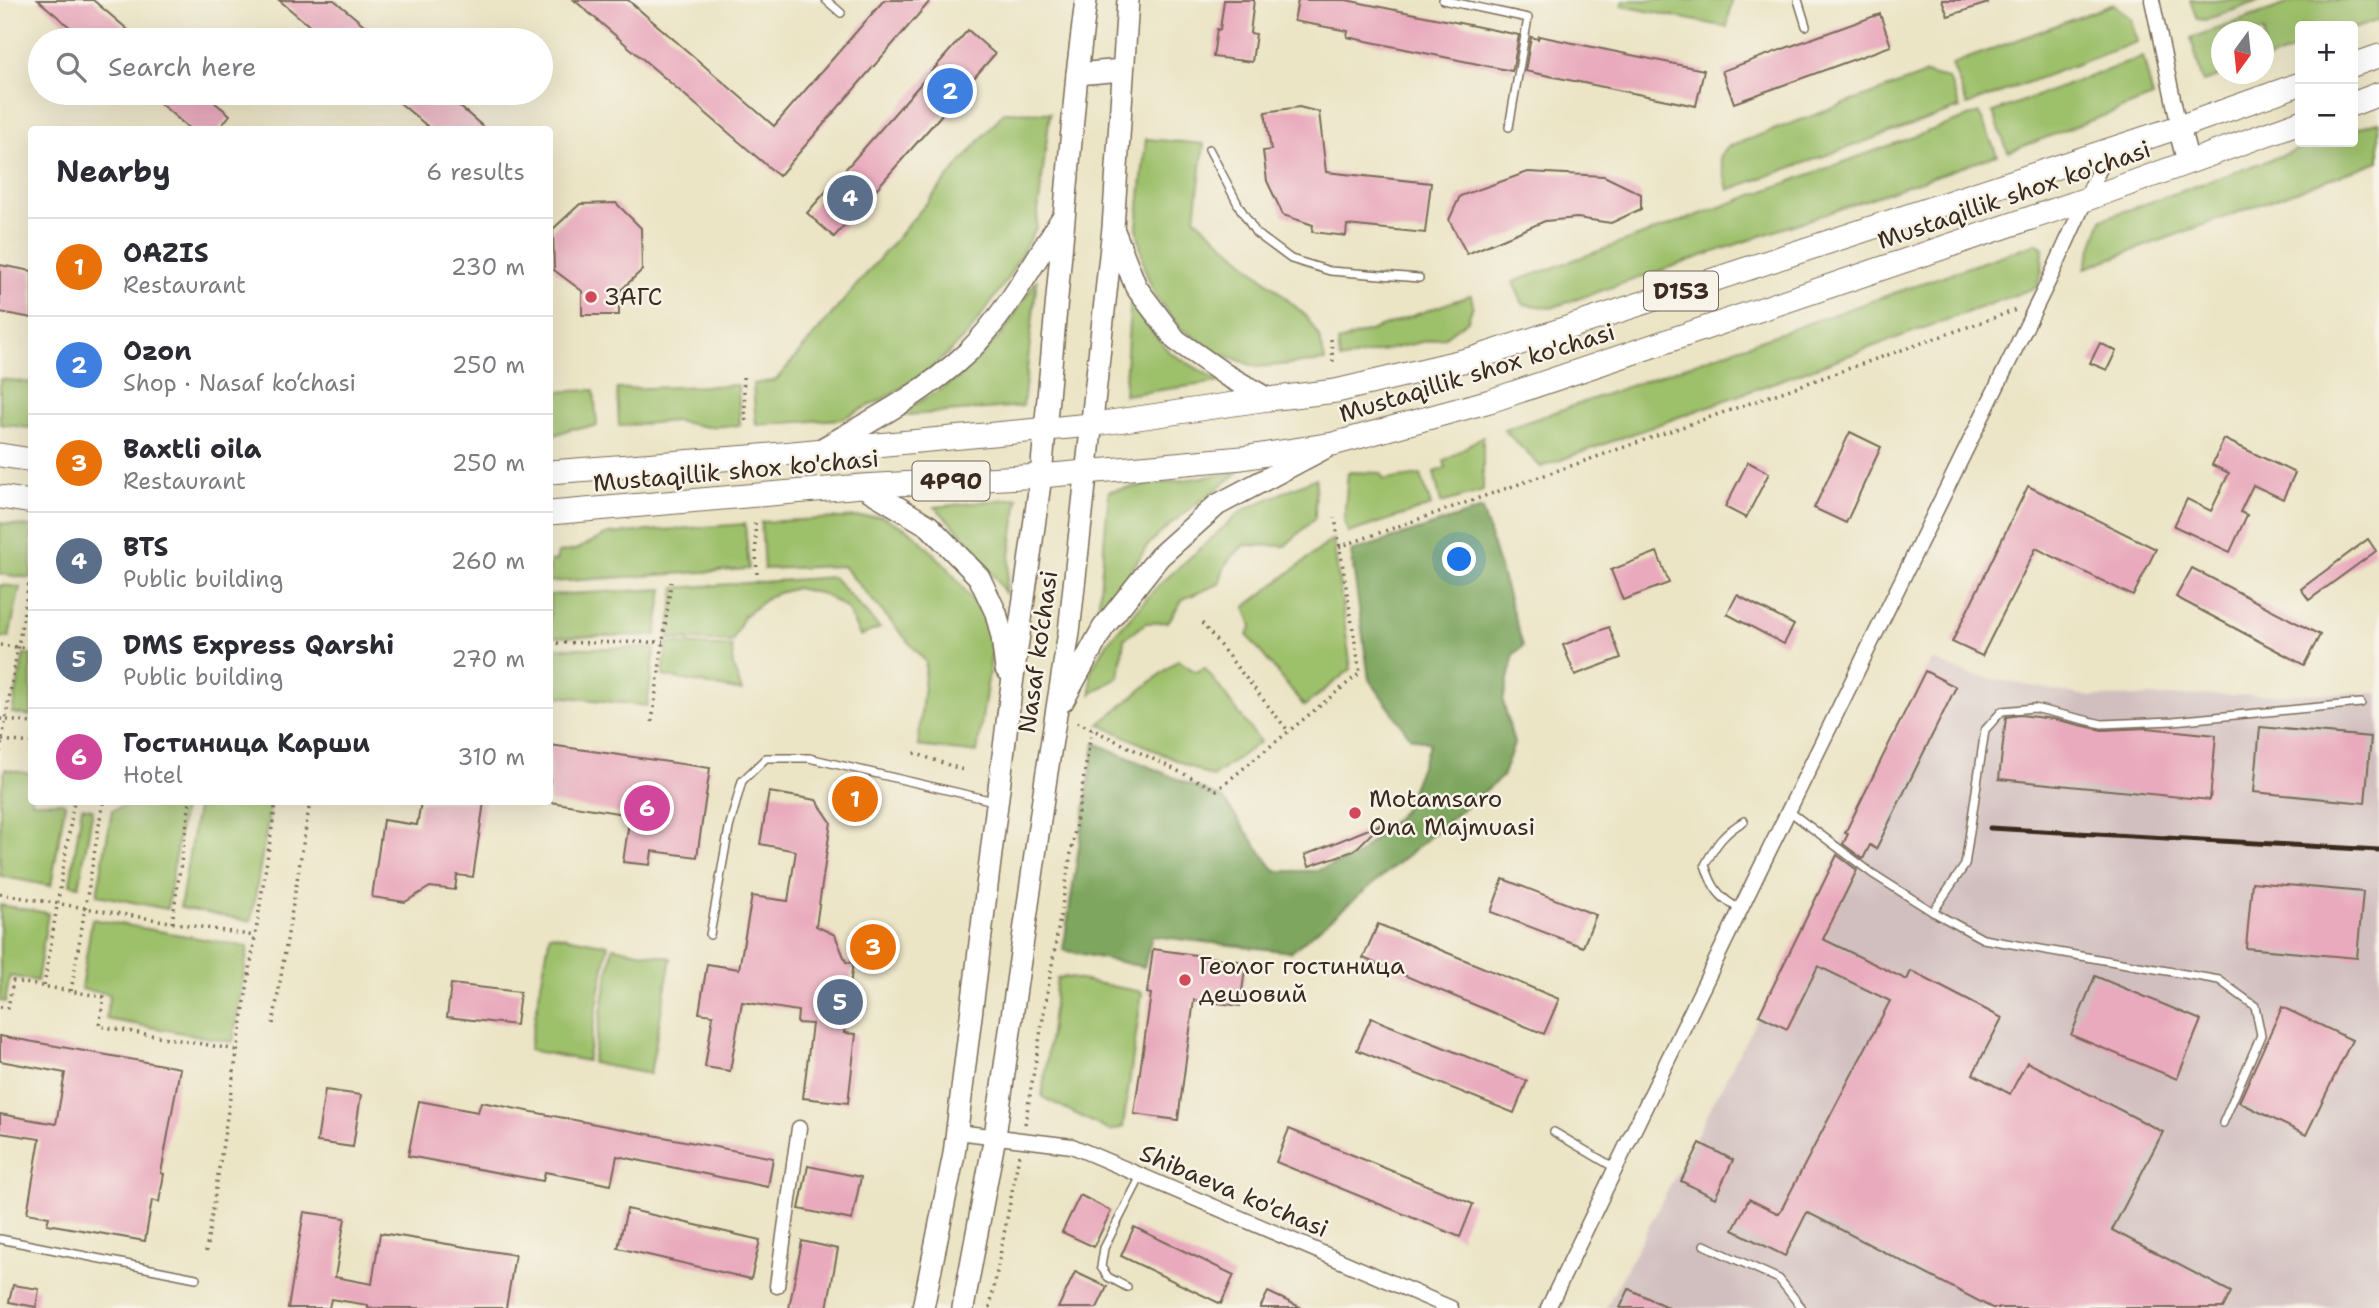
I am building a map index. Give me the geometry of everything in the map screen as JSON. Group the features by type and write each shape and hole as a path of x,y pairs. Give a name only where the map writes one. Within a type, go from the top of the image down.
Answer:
{"main road":[{"name":"Nasaf ko‘chasi","path":"923,1308 957,1132 1010,699 1041,476 1086,0"},
{"name":"Nasaf ko‘chasi","path":"963,1308 995,1136 1069,632 1113,228 1128,0"},
{"path":"2358,63 2379,55"},
{"path":"1077,74 1122,70"},
{"name":"Mustaqillik shox ko'chasi","path":"553,472 1090,425 1336,391 1475,358 2179,127 2295,86"},
{"path":"2358,102 2379,94"},
{"name":"Mustaqillik shox ko'chasi","path":"553,513 862,486 1041,476 1242,458 1334,444 1490,401 2084,200 2295,124"},
{"path":"2179,127 2188,162"},
{"path":"819,450 915,394 967,352 1002,310 1064,215"},
{"path":"1113,228 1136,287 1177,340 1226,375 1268,399"},
{"path":"1055,715 1103,628 1159,557 1217,505 1334,444"},
{"path":"0,455 28,459"},
{"path":"862,486 929,526 979,577 996,613 1010,699"},
{"path":"0,498 28,502"}],"street":[{"path":"2152,0 2179,127"},
{"path":"1548,1308 2038,302 2108,150"},
{"path":"777,1286 799,1128"},
{"name":"Shibaeva ko'chasi","path":"957,1132 1072,1146 1451,1308"}],"lane":[{"path":"827,0 841,13"},
{"path":"1443,0 1528,18 1509,127"},
{"path":"1798,0 1806,26"},
{"path":"1209,149 1256,233 1291,259 1331,271 1419,278"},
{"path":"1933,912 1965,865 1985,730 2002,711 2034,708 2102,723 2173,720 2361,703"},
{"path":"710,934 729,828 742,781 766,758 809,758 998,802"},
{"path":"1789,811 1873,874 1933,912 1983,939 2218,979 2255,1006 2260,1035 2223,1123"},
{"path":"1741,909 1725,901 1710,881 1705,865 1716,844 1732,828 1744,821"},
{"path":"1554,1132 1616,1168"},
{"path":"1127,1287 1108,1277 1101,1267 1104,1248 1141,1176"},
{"path":"0,1239 196,1278"},
{"path":"1704,1245 1779,1279 1802,1308"}],"path":[{"path":"1339,547 2038,302"},
{"path":"1331,339 1333,362"},
{"path":"743,377 746,423"},
{"path":"1077,722 1217,790 1360,673 1335,518"},
{"path":"755,523 757,576"},
{"path":"652,722 671,582"},
{"path":"0,752 28,588"},
{"path":"1202,623 1289,732"},
{"path":"553,643 663,642"},
{"path":"0,645 28,648"},
{"path":"0,719 28,723"},
{"path":"990,1308 1023,1139 1092,729"},
{"path":"1,740 28,743"},
{"path":"914,753 966,771"},
{"path":"44,986 74,805"},
{"path":"71,991 102,805"},
{"path":"173,923 190,805"},
{"path":"206,1252 276,805"},
{"path":"273,1024 310,805"},
{"path":"0,894 255,936"},
{"path":"0,1007 8,1008 12,981 44,986 104,997 99,1026 237,1050"}],"shaded area":[{"path":"1932,660 1971,675 2092,697 2379,693 2379,1308 1606,1308 1759,1015 1836,858 1845,833"}],"green space":[{"path":"1623,0 1732,0 1727,27 1622,6"},
{"path":"2190,0 2262,0 2205,20 2197,19"},
{"path":"2298,0 2379,0 2379,20 2358,27 2358,21 2295,21 2295,50 2274,57 2274,21 2239,21"},
{"path":"2114,4 2131,19 2137,42 1967,105 1952,64"},
{"path":"2211,31 2211,79 2203,82 2191,38"},
{"path":"2143,57 2153,97 2008,152 1993,112"},
{"path":"1926,74 1949,79 1960,108 1728,190 1720,157 1727,147"},
{"path":"1004,112 1050,113 1036,228 1006,281 969,333 929,371 881,400 841,419 756,425 753,384 776,380"},
{"path":"1979,113 1997,155 1551,308 1523,304 1513,282"},
{"path":"2379,121 2379,161 2085,268 2102,219 2306,147 2358,147 2358,128"},
{"path":"1146,139 1204,144 1195,218 1306,316 1320,338 1325,361 1257,367 1219,353 1182,329 1156,298 1144,268 1137,227"},
{"path":"2037,243 2043,248 2042,270 2037,287 1541,467 1504,430"},
{"path":"1037,279 1023,406 896,416 957,379 1003,333"},
{"path":"1131,293 1149,328 1169,352 1220,382 1124,395"},
{"path":"1471,295 1473,305 1468,320 1445,337 1340,360 1338,342"},
{"path":"0,379 28,383 28,428 0,424"},
{"path":"738,385 740,425 707,427 676,421 619,426 617,389"},
{"path":"594,390 597,426 570,429 553,436 553,392"},
{"path":"1483,436 1483,491 1441,503 1434,472 1446,468 1444,461"},
{"path":"1239,472 1173,522 1148,545 1097,622 1109,491"},
{"path":"1348,472 1381,473 1384,480 1421,475 1431,506 1348,533 1344,521"},
{"path":"1316,478 1315,518 1285,546 1244,545 1226,563 1219,584 1183,599 1168,622 1146,623 1124,639 1119,677 1091,694 1091,670 1108,642 1157,587 1243,510"},
{"path":"1018,498 1005,593 976,548 935,507"},
{"path":"1482,509 1523,646 1514,654 1503,701 1514,744 1502,777 1291,952 1152,936 1144,967 1063,950 1095,743 1223,799 1275,871 1315,871 1357,856 1403,811 1430,743 1410,737 1369,679 1351,552"},
{"path":"881,516 911,531 948,568 984,616 992,652 977,753 918,746 926,662 843,566 764,569 761,522"},
{"path":"0,523 28,527 28,578 0,574"},
{"path":"745,524 749,569 553,582 553,561 556,561 558,553 575,550 608,534"},
{"path":"1333,539 1351,669 1304,706 1247,635 1252,626 1245,607"},
{"path":"833,577 880,628 860,636 847,609 823,594 796,588 772,595 744,616 732,642 668,639 675,588"},
{"path":"0,585 20,587 9,638 0,637"},
{"path":"663,589 656,635 553,637 553,595"},
{"path":"667,643 732,647 733,666 742,691 663,676"},
{"path":"553,648 655,648 647,706 553,695"},
{"path":"24,654 28,655 28,716 12,713"},
{"path":"1178,660 1196,672 1205,668 1260,742 1212,777 1099,724"},
{"path":"5,769 28,773 28,805 65,805 51,886 0,876 0,799"},
{"path":"127,805 184,805 167,909 97,895 112,810"},
{"path":"197,805 270,805 251,921 180,908"},
{"path":"82,807 93,809 79,886 70,884"},
{"path":"0,905 48,913 37,981 10,976 5,1002 0,1001"},
{"path":"92,919 248,947 233,1042 106,1019 110,994 81,989"},
{"path":"550,934 608,945 587,1061 529,1050"},
{"path":"613,947 671,958 650,1074 592,1063"},
{"path":"1065,977 1142,992 1123,1127 1110,1131 1042,1097 1057,978"}],"building":[{"path":"38,0 93,0 126,28 71,28"},
{"path":"279,0 334,0 368,28 312,28"},
{"path":"574,0 628,0 774,126 884,0 931,0 779,176"},
{"path":"1224,0 1254,0 1250,33 1256,34 1252,62 1213,57"},
{"path":"1298,0 1346,0 1519,35 1513,68 1512,71 1347,37 1348,31 1294,21"},
{"path":"1942,0 1987,0 1988,3 1948,16"},
{"path":"1880,14 1891,46 1734,103 1722,71"},
{"path":"968,30 995,54 834,237 807,213"},
{"path":"1539,36 1704,70 1696,106 1525,71 1531,37 1538,39"},
{"path":"162,105 218,105 230,115 221,126 186,126"},
{"path":"402,105 458,105 482,126 427,126"},
{"path":"1299,107 1319,112 1326,172 1431,183 1425,233 1347,225 1346,236 1312,232 1313,225 1283,215 1267,181 1263,151 1271,150 1265,112"},
{"path":"1528,172 1604,176 1641,194 1641,209 1611,223 1577,218 1545,221 1467,254 1449,220 1460,196"},
{"path":"616,203 641,228 642,270 619,292 619,315 582,315 582,291 554,270 553,229 580,204"},
{"path":"0,265 28,270 28,317 0,312"},
{"path":"2100,343 2116,351 2107,370 2090,363"},
{"path":"1850,432 1881,447 1846,523 1814,508"},
{"path":"2224,439 2295,473 2283,499 2253,485 2240,512 2247,515 2230,552 2174,526 2187,499 2211,511 2229,473 2212,465"},
{"path":"1748,462 1769,473 1746,518 1725,507"},
{"path":"2028,486 2156,549 2133,596 2036,548 1982,656 1952,642"},
{"path":"2368,539 2376,551 2309,600 2301,589"},
{"path":"1657,552 1669,583 1623,600 1611,570"},
{"path":"2192,568 2320,635 2304,665 2176,597"},
{"path":"1737,595 1794,625 1784,644 1727,614"},
{"path":"1609,627 1621,658 1575,675 1563,645"},
{"path":"1925,671 1956,687 1876,849 1870,845 1863,859 1843,844 1848,834 1845,833"},
{"path":"2020,715 2102,730 2147,728 2216,735 2210,800 1999,779 2006,717"},
{"path":"2260,727 2371,737 2365,803 2254,792"},
{"path":"553,745 710,768 697,857 652,851 650,865 623,862 630,815 553,802"},
{"path":"769,792 816,800 831,822 816,926 835,935 846,962 853,963 844,1033 856,1034 848,1103 803,1098 812,1024 797,1023 798,1011 742,1002 730,1071 705,1067 713,1015 699,1013 707,964 739,969 752,896 788,901 796,851 760,844"},
{"path":"420,805 484,805 473,877 457,875 455,890 430,887 405,902 372,897 383,820 417,825"},
{"path":"1381,824 1354,851 1309,866 1305,855"},
{"path":"1837,855 1857,870 1823,939 1907,980 1911,971 2002,1018 1973,1074 2010,1094 2027,1062 2163,1132 2112,1230 2231,1292 2223,1308 1992,1308 1807,1212 1785,1256 1733,1230 1749,1199 1779,1214 1890,1001 1818,966 1787,1029 1759,1015"},
{"path":"1503,879 1596,915 1583,947 1491,912"},
{"path":"2252,882 2363,892 2357,958 2246,948"},
{"path":"1378,924 1559,999 1544,1034 1363,958"},
{"path":"1153,949 1246,962 1240,1006 1194,1000 1178,1120 1134,1114 1151,994 1147,993"},
{"path":"2095,976 2201,1020 2177,1079 2071,1035"},
{"path":"451,984 520,992 516,1025 447,1017"},
{"path":"2282,1007 2352,1040 2306,1135 2239,1102"},
{"path":"1371,1018 1527,1081 1514,1113 1357,1050"},
{"path":"0,1036 180,1068 161,1173 164,1174 159,1202 152,1200 145,1241 47,1224 49,1217 27,1213 40,1139 0,1133 0,1114 56,1124 65,1073 0,1061"},
{"path":"325,1090 361,1095 353,1147 317,1142"},
{"path":"419,1101 478,1112 481,1102 773,1158 768,1187 617,1156 611,1185 545,1172 543,1181 408,1156"},
{"path":"1289,1129 1473,1204 1460,1237 1276,1162"},
{"path":"1700,1143 1733,1160 1715,1198 1681,1181"},
{"path":"808,1166 861,1177 852,1220 799,1209"},
{"path":"1080,1195 1111,1211 1094,1247 1062,1232"},
{"path":"627,1209 760,1240 751,1279 618,1248"},
{"path":"304,1212 345,1218 335,1277 372,1284 380,1233 515,1255 506,1308 368,1308 368,1305 331,1299 329,1308 288,1308"},
{"path":"1134,1227 1234,1275 1221,1304 1121,1256"},
{"path":"802,1241 838,1249 827,1308 789,1308"},
{"path":"1075,1272 1107,1287 1097,1308 1058,1308"},
{"path":"13,1285 39,1289 36,1307 9,1302"},
{"path":"1629,1289 1669,1308 1620,1308"},
{"path":"1268,1292 1302,1308 1260,1308"}],"railway":[{"path":"1990,828 2379,850"}],"place":[{"name":"Ozon","path":"950,91"},
{"name":"BTS","path":"850,198"},
{"name":"ЗАГС","path":"591,297"},
{"name":"OAZIS","path":"855,799"},
{"name":"Гостиница Карши","path":"647,808"},
{"name":"Motamsaro Ona Majmuasi","path":"1355,813"},
{"name":"Baxtli oila","path":"873,947"},
{"name":"Геолог гостиница дешовий","path":"1185,980"},
{"name":"DMS Express Qarshi","path":"840,1002"}]}
